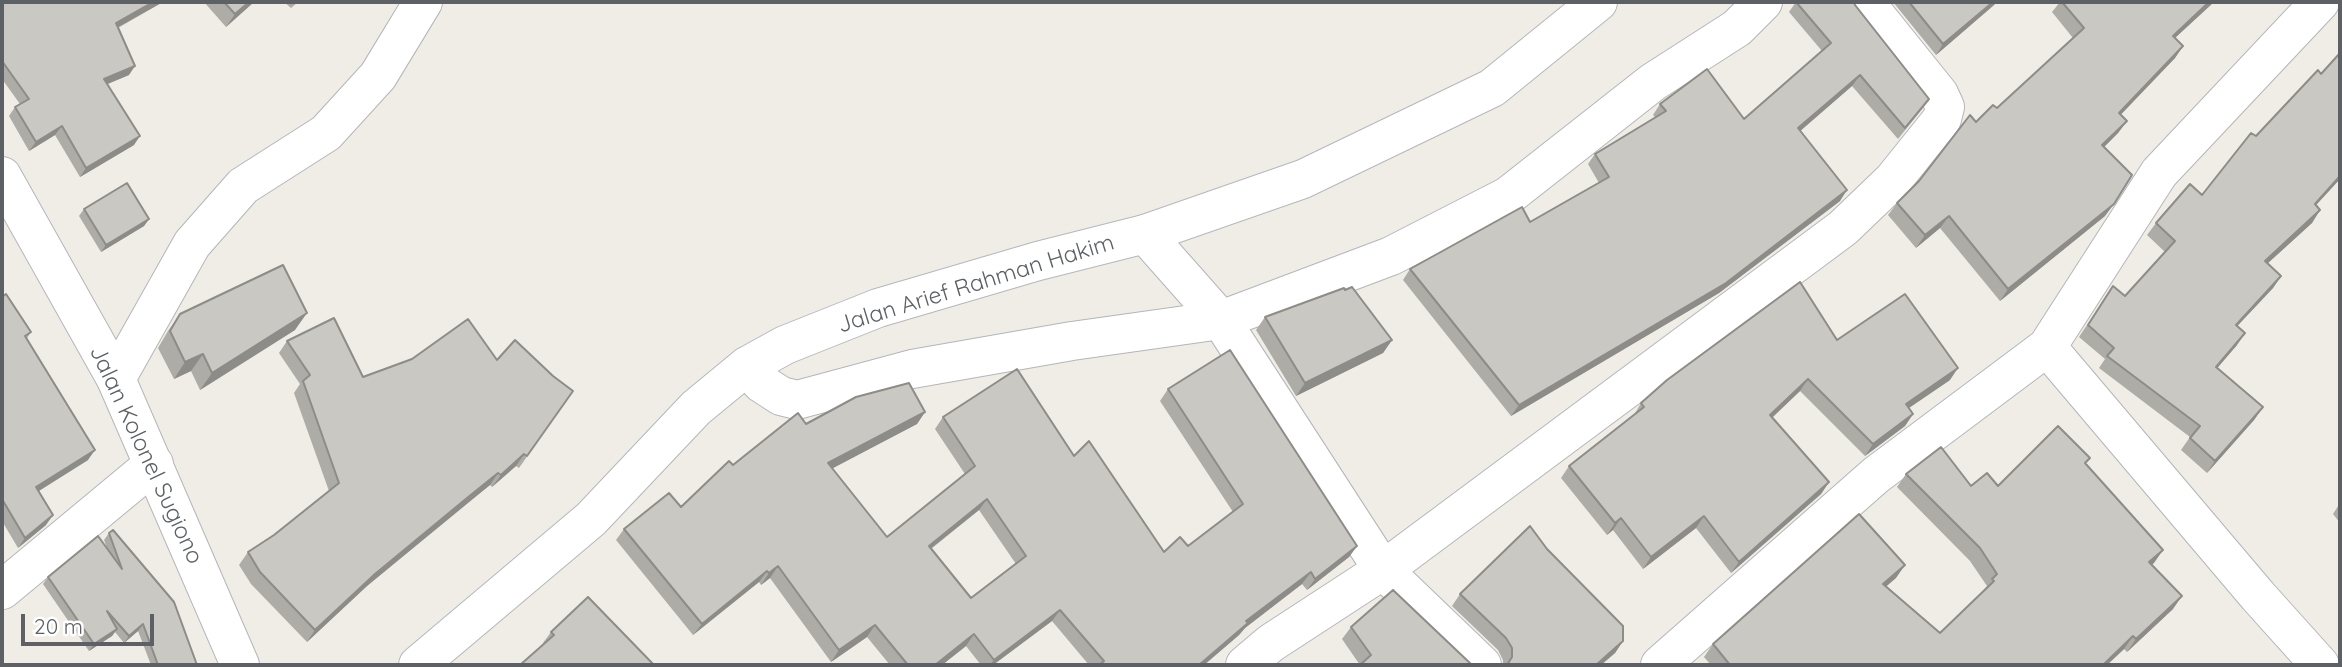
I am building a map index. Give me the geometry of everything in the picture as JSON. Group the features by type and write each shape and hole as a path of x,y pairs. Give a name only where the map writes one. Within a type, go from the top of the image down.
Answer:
{"street":[{"path":"116,379 192,244 243,186 326,133 378,76 423,2"},
{"name":"Jalan Arief Rahman Hakim","path":"418,665 591,519 696,408 747,366 785,345 878,308 1038,261 1145,234 1303,179 1492,88 1598,2"},
{"path":"747,366 761,383 781,396 797,400 912,369 1072,341 1221,320 1391,256 1508,197 1653,82 1737,27 1763,2"},
{"path":"1245,665 1271,643 1383,570 1843,228 1893,180 1942,119 1945,107 1939,94 1865,2"},
{"path":"1660,665 1876,475 2047,347 2159,173 2320,2"},
{"name":"Jalan Kolonel Sugiono","path":"2,176 116,379 240,665"},
{"path":"1145,234 1221,320 1383,570 1482,665"},
{"path":"2047,347 2319,665"},
{"path":"2,590 154,464"}],"building":[{"path":"2,2 153,2 116,23 135,66 104,79 140,136 86,168 62,126 36,142 15,107 29,99 2,61"},
{"path":"224,2 249,2 235,14"},
{"path":"1796,2 1854,2 1929,99 1905,128 1860,75 1798,128 1847,190 1726,283 1519,405 1410,269 1522,207 1530,222 1609,177 1595,154 1666,111 1660,104 1707,69 1744,119 1831,43"},
{"path":"1909,2 1993,2 1943,44"},
{"path":"2062,2 2209,2 2173,36 2183,46 2119,113 2127,121 2102,145 2132,175 2114,204 2008,289 1949,216 1925,235 1897,203 1919,181 1970,115 1976,122 1993,105 1997,108 2084,28"},
{"path":"2340,53 2340,176 2315,204 2320,210 2265,261 2281,276 2236,325 2245,333 2216,367 2263,407 2215,461 2190,438 2200,426 2107,356 2114,348 2088,325 2113,286 2125,296 2175,241 2156,223 2190,184 2202,195 2251,133 2256,136 2318,70 2321,74"},
{"path":"127,183 149,219 106,245 84,209"},
{"path":"283,265 307,313 212,373 203,354 185,362 170,331 180,314"},
{"path":"1800,282 1837,340 1905,294 1958,368 1906,404 1913,414 1873,444 1808,379 1770,415 1829,482 1739,562 1704,516 1651,557 1621,518 1615,523 1569,466 1644,407 1641,403 1667,380"},
{"path":"1352,287 1392,340 1305,383 1265,317"},
{"path":"6,294 31,332 25,336 95,450 36,487 53,515 25,538 2,499 2,297"},
{"path":"334,318 363,377 412,359 468,319 497,360 515,340 573,391 527,456 524,454 501,475 498,473 467,498 375,574 315,630 260,572 248,552 274,535 339,483 303,381 310,375 287,341"},
{"path":"1230,350 1357,546 1315,579 1311,572 1246,621 1248,623 1199,665 1099,665 1104,661 1060,610 994,660 974,634 935,665 908,665 875,625 839,650 778,566 769,573 767,571 702,624 624,529 669,493 681,507 729,461 733,465 798,413 806,424 856,397 909,383 925,412 828,463 887,537 975,466 943,417 1017,369 1074,456 1089,441 1164,552 1180,537 1188,546 1243,504 1168,389","holes":["987,499 1026,556 971,598 929,546"]},
{"path":"2058,426 2090,458 2085,463 2163,550 2149,562 2182,596 2136,639 2133,636 2103,665 1730,665 1713,644 1859,514 1905,565 1883,584 1940,633 1994,581 1992,579 1997,574 1980,548 1906,474 1941,447 1971,486 1987,473 1998,486"},
{"path":"1530,526 1547,549 1623,626 1623,641 1596,665 1507,665 1512,657 1512,648 1506,638 1460,594"},
{"path":"113,530 174,602 197,665 158,665 143,624 129,636 107,611 117,629 94,644 48,577 98,536 122,569 109,533"},
{"path":"1393,590 1472,665 1360,665 1371,655 1351,627"},
{"path":"588,597 654,665 520,665 554,635 551,632"}]}
